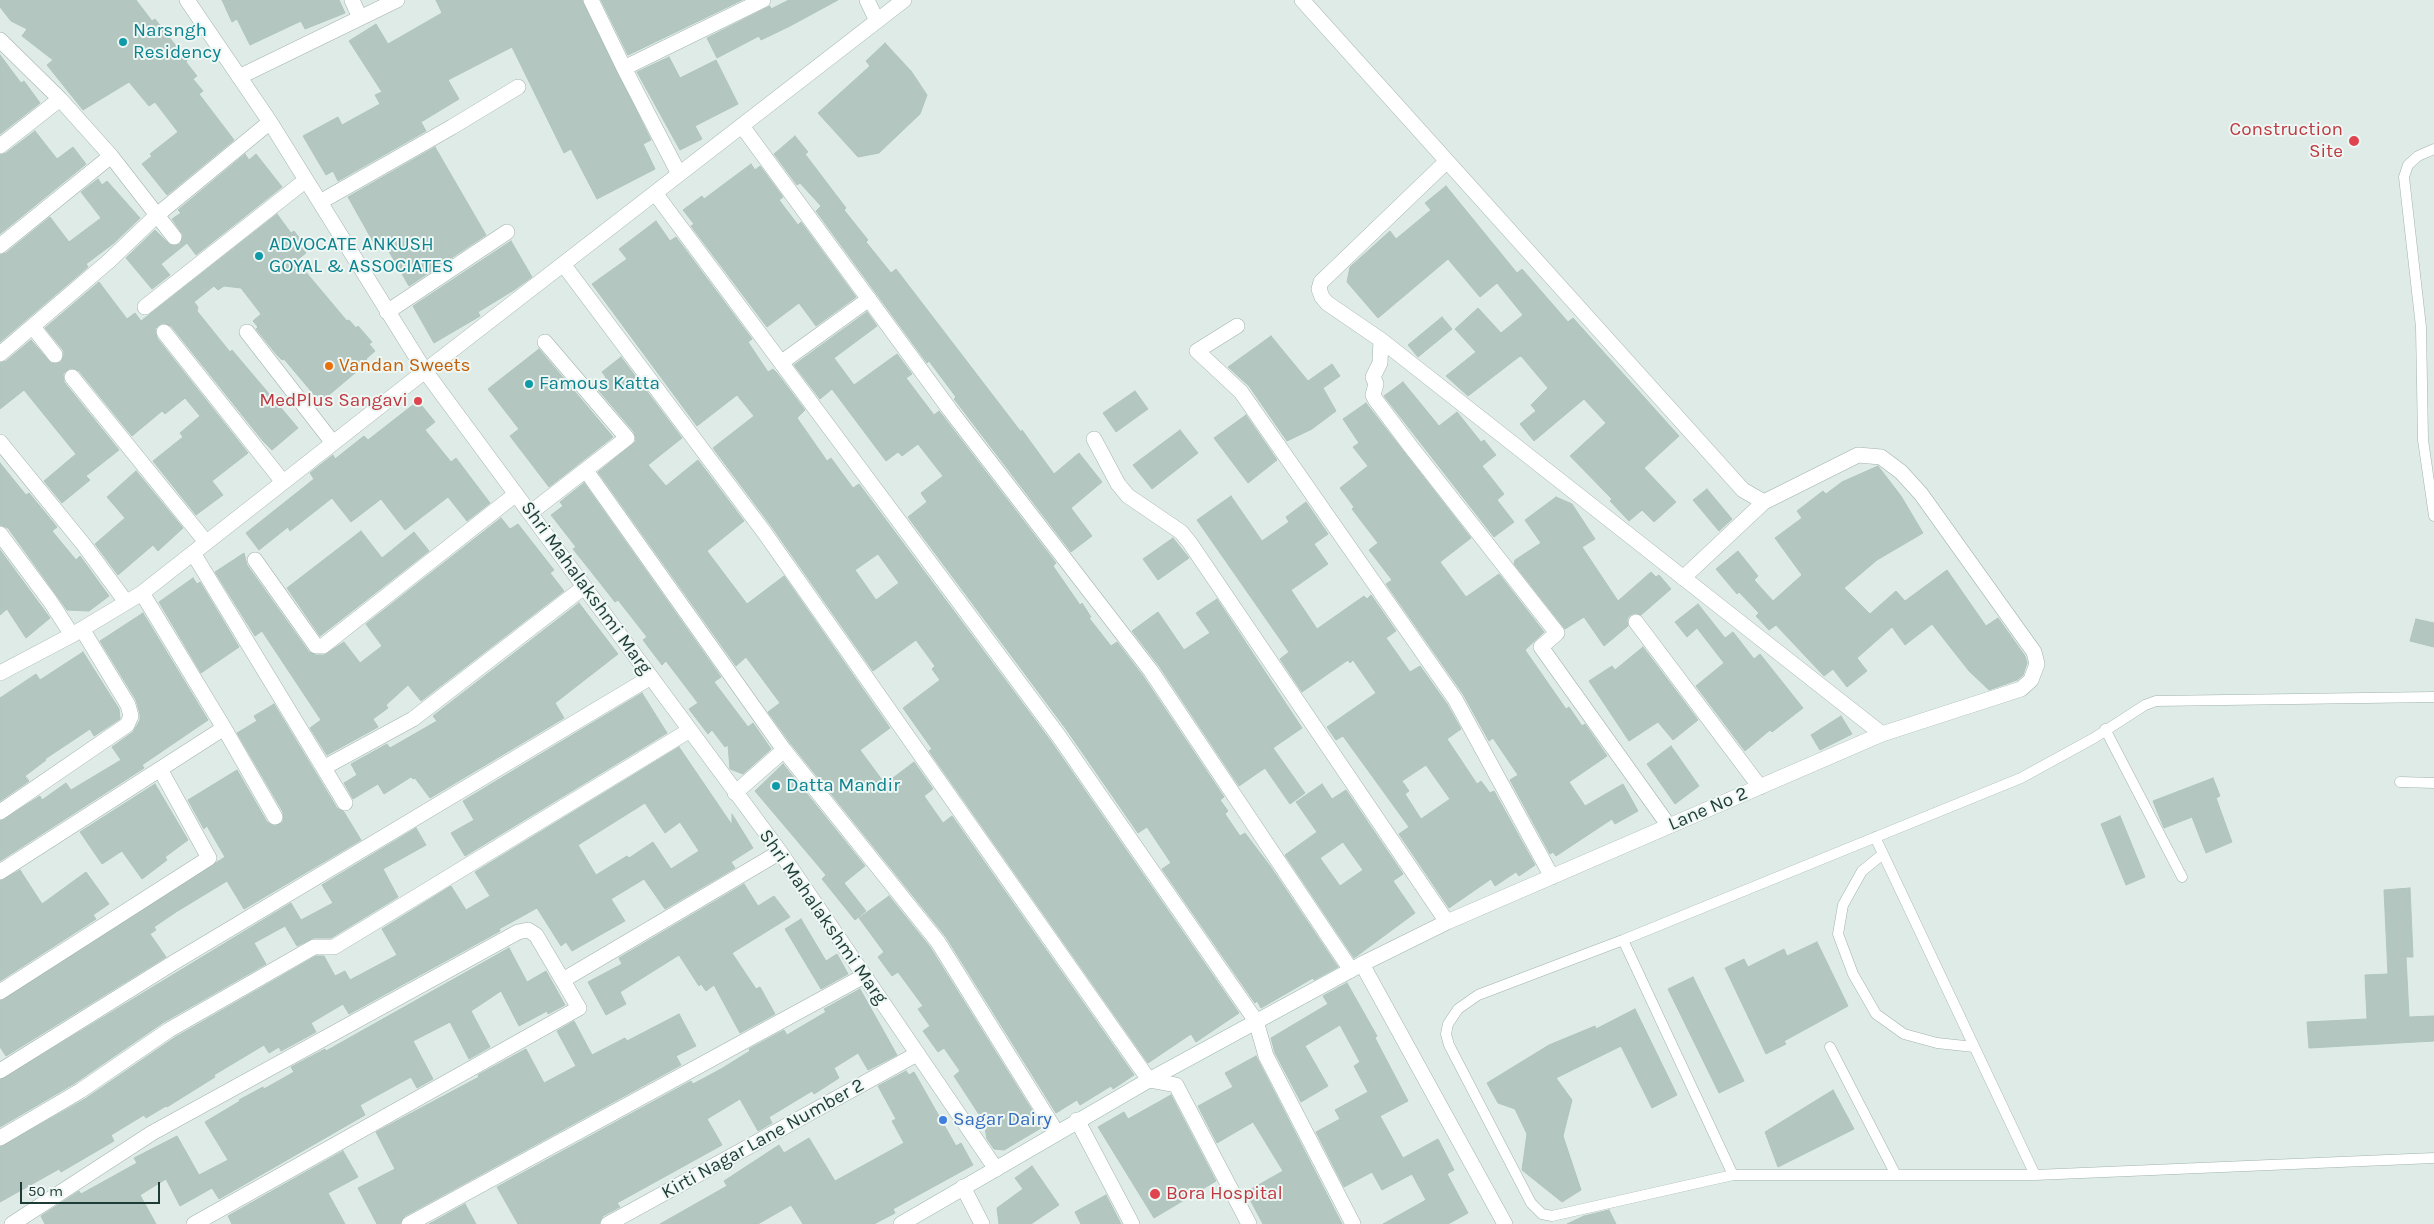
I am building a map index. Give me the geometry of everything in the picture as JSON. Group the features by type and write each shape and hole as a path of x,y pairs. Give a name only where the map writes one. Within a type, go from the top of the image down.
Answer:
{"street":[{"name":"Shri Mahalakshmi Marg","path":"187,0 270,122 425,370 780,852 996,1169"},
{"path":"352,0 360,18"},
{"path":"239,77 397,0"},
{"path":"592,0 624,68 679,174"},
{"path":"624,68 763,0"},
{"path":"867,0 877,21"},
{"path":"0,673 77,632 142,593 425,370 904,0"},
{"path":"1302,0 1743,490 1764,502 1683,578"},
{"path":"0,40 60,99 111,156 174,237"},
{"path":"320,202 452,128 518,87"},
{"path":"0,146 60,99"},
{"path":"0,354 33,327 157,215 270,122"},
{"path":"742,126 950,410 1151,671 1357,967 1505,1224"},
{"path":"0,246 111,156"},
{"path":"1447,161 1321,282 1319,289 1326,303 1381,340 1882,734"},
{"path":"145,308 306,180"},
{"path":"655,193 1058,735 1256,1021 1266,1056 1353,1224"},
{"path":"387,312 507,232"},
{"path":"563,264 764,532 1149,1080 1176,1084 1249,1224"},
{"path":"782,362 869,299"},
{"path":"1237,326 1197,351 1241,392 1454,699 1552,877"},
{"path":"33,327 55,355"},
{"path":"164,332 283,482"},
{"path":"248,332 333,443"},
{"path":"1381,340 1380,363 1373,377 1376,384 1373,395 1410,447 1557,633 1541,648 1669,826"},
{"path":"530,514 587,472 627,438 545,342"},
{"path":"72,376 206,542"},
{"path":"1094,439 1118,484 1128,496 1181,532 1190,543 1447,922"},
{"path":"0,442 84,545 126,602"},
{"name":"Lane No 2","path":"901,1224 1077,1120 1149,1080 1357,967 1447,922 1882,734 2021,689 2035,673 2037,664 2034,652 1921,494 1901,472 1881,457 1858,455 1764,502"},
{"path":"587,472 784,750 938,942 1057,1133"},
{"path":"256,560 316,646 323,646 516,494"},
{"path":"0,534 77,632 128,705 131,716 127,725 0,812"},
{"path":"193,553 325,767 345,803"},
{"path":"325,767 413,719 584,587"},
{"path":"142,593 224,728 275,817"},
{"path":"1636,622 1760,787"},
{"path":"0,1071 173,962 651,677"},
{"path":"0,872 224,728"},
{"path":"0,1138 80,1091 169,1030 314,947 334,947 690,730"},
{"path":"735,793 784,750"},
{"path":"0,992 209,858 160,769"},
{"path":"564,980 780,852"},
{"path":"12,1224 152,1133 518,932 528,930 536,935 579,1008 194,1224"},
{"path":"409,1224 864,976"},
{"name":"Kirti Nagar Lane Number 2","path":"608,1224 917,1054"},
{"path":"1077,1120 1132,1224"},
{"path":"963,1187 982,1224"}],"lane":[{"path":"2434,149 2418,156 2408,164 2404,177 2421,326 2423,440 2434,516"},
{"path":"2434,697 2156,701 2133,711 2021,778 1466,1002 1458,1008 1448,1024 1446,1034 1449,1046 1531,1203 1542,1214 1552,1216 1733,1175 2036,1175 2434,1158"},
{"path":"2105,729 2182,877"},
{"path":"2400,782 2434,783"},
{"path":"1875,837 2036,1175"},
{"path":"1882,854 1862,871 1843,905 1838,934 1853,974 1876,1014 1904,1034 1937,1043 1974,1047"},
{"path":"1623,940 1733,1175"},
{"path":"1830,1047 1896,1175"}],"building":[{"path":"0,0 136,0 152,21 155,19 187,60 186,62 197,76 193,79 203,91 199,94 234,140 167,195 142,164 152,156 150,154 178,132 155,102 149,106 129,82 83,110 47,65 53,60 22,36 27,29 11,21 0,7"},
{"path":"222,0 339,0 345,13 305,29 301,21 250,45 237,19 232,22"},
{"path":"436,0 582,0 651,140 643,144 655,169 597,199 571,149 564,153 512,47 448,80 459,99 421,122 426,131 338,181 333,171 326,175 303,136 338,117 342,125 380,104 375,95 382,92 349,41 376,24 388,44 442,13"},
{"path":"601,0 742,0 628,55"},
{"path":"789,0 838,0 761,40 759,36 717,58 707,38 770,6 771,9"},
{"path":"885,43 911,71 927,95 920,114 879,153 858,157 818,113 870,66 866,61"},
{"path":"0,55 21,83 24,81 40,103 0,134"},
{"path":"669,57 680,78 716,60 738,104 695,126 702,139 680,150 637,72"},
{"path":"35,131 57,159 73,147 86,164 0,234 0,155 6,153"},
{"path":"795,136 808,152 805,154 846,208 844,210 868,240 866,242 891,273 896,269 1021,432 1022,430 1054,474 1079,453 1102,482 1071,508 1092,536 1071,552 954,399 956,397 929,361 927,363 816,211 821,206 800,183 797,185 774,154"},
{"path":"435,147 486,235 409,286 384,243 376,247 348,197"},
{"path":"245,154 249,160 256,154 282,187 196,255 187,243 161,264 170,275 152,289 126,258 155,230 170,245 180,244 183,235 172,219 181,213 178,210"},
{"path":"751,164 755,170 760,166 783,197 779,200 798,225 801,222 856,297 816,326 799,303 767,327 691,226 694,224 683,210 702,196 704,199"},
{"path":"98,179 102,185 107,181 140,218 114,243 86,264 88,267 0,342 0,255 6,253 50,217 69,242 101,218 81,192"},
{"path":"1446,186 1517,273 1522,269 1568,322 1573,318 1679,436 1644,468 1676,502 1654,522 1642,510 1629,521 1610,501 1612,499 1570,456 1606,423 1584,399 1534,441 1520,424 1536,411 1531,405 1548,388 1522,357 1520,356 1468,396 1446,376 1476,352 1455,329 1478,308 1501,333 1523,315 1497,283 1480,297 1448,259 1378,318 1347,282 1350,267 1390,231 1396,239 1431,210 1425,203"},
{"path":"277,214 291,233 294,231 303,243 300,245 306,253 297,260 299,264 347,321 349,320 356,328 358,326 372,342 369,344 375,351 366,359 368,362 323,400 319,394 316,397 256,329 258,327 253,321 261,314 241,288 224,286 218,290 214,286 194,302 198,307 197,311 230,352 232,350 298,428 272,450 171,326 162,323 155,329 157,338 248,453 212,481 223,495 196,515 153,461 183,437 180,433 200,416 185,398 165,414 162,411 132,436 79,371 70,368 63,374 64,382 119,450 86,476 90,480 62,503 44,481 76,454 24,390 0,409 0,363 6,361 31,340 51,363 61,362 64,354 63,350 45,328 99,282 127,319 135,313 141,321"},
{"path":"656,221 670,241 676,237 752,339 748,342 768,372 773,369 777,373 805,410 797,418 827,461 831,458 853,488 859,484 1050,740 1239,1013 1196,1042 1191,1034 1148,1063 929,751 932,749 903,708 940,680 932,669 935,666 916,640 873,671 772,527 713,448 754,416 737,395 697,426 592,284 627,259 619,249","holes":["878,554 899,583 876,600 855,570"]},
{"path":"511,241 532,277 478,312 480,316 434,343 413,306"},
{"path":"867,312 877,326 834,358 854,385 897,354 912,374 906,378 934,415 939,411 1056,563 1053,566 1080,605 1082,603 1091,617 1089,618 1111,646 1117,642 1143,676 1224,797 1220,800 1228,811 1225,814 1240,836 1245,833 1270,866 1338,967 1314,980 1313,978 1261,1008 1257,1001 1255,1003 1162,869 1171,863 1147,827 1138,833 1066,729 908,517 927,502 921,493 943,476 918,444 902,456 898,452 886,461 832,389 820,399 794,365"},
{"path":"1442,317 1452,329 1418,357 1408,345"},
{"path":"1271,336 1308,381 1332,364 1340,376 1323,388 1336,411 1312,429 1287,441 1249,386 1228,367"},
{"path":"539,349 613,437 549,487 510,436 519,429 488,389"},
{"path":"621,357 682,438 648,465 666,486 698,460 744,521 707,551 747,604 784,576 890,728 860,750 885,784 914,762 933,789 924,796 943,823 952,816 1134,1075 1113,1089 1111,1086 1080,1105 1077,1100 1056,1113 946,937 791,744 768,712 780,703 746,657 736,666 598,472 636,441 634,432 595,386 606,377 602,372"},
{"path":"1403,382 1439,426 1457,412 1481,442 1484,440 1496,455 1482,466 1504,494 1497,500 1514,522 1494,537 1384,396"},
{"path":"1135,391 1148,409 1116,432 1103,413"},
{"path":"418,401 435,422 425,430 451,462 456,458 490,503 467,521 448,497 405,530 381,499 351,522 332,498 290,531 288,527 259,550 246,533 314,479 310,473 333,455 335,459 364,436 368,440"},
{"path":"1366,403 1471,538 1440,562 1466,597 1499,574 1544,632 1525,650 1566,709 1569,707 1582,726 1585,724 1607,756 1569,782 1585,806 1623,784 1638,811 1615,824 1612,819 1556,856 1553,852 1550,854 1510,780 1518,775 1493,738 1489,741 1463,694 1386,584 1392,580 1369,550 1378,543 1352,509 1354,507 1340,488 1368,466 1353,447 1359,443 1343,419"},
{"path":"1246,415 1277,460 1248,483 1214,438"},
{"path":"1180,430 1198,453 1152,489 1133,465"},
{"path":"0,463 26,495 29,493 57,527 52,531 76,560 80,556 109,596 89,611 67,610 8,528 0,525"},
{"path":"1878,466 1901,496 1923,533 1877,560 1844,588 1870,614 1896,591 1905,601 1947,570 1986,626 1998,618 2025,656 2027,663 2023,675 2017,680 1989,690 1969,671 1932,624 1905,645 1892,627 1857,658 1867,671 1847,687 1833,669 1824,676 1776,625 1769,630 1756,616 1759,613 1739,592 1737,594 1716,569 1738,551 1758,576 1754,580 1773,601 1802,575 1775,538 1802,518 1797,511 1823,491 1826,494 1842,482"},
{"path":"136,471 183,528 158,551 153,545 118,575 95,544 125,518 107,497"},
{"path":"584,483 721,677 714,682 748,727 753,723 771,749 743,774 730,769 728,745 725,747 712,730 708,734 689,709 698,703 666,661 662,665 643,640 647,637 618,600 615,602 573,549 576,547 551,515 563,506 560,502"},
{"path":"1707,489 1732,519 1719,531 1693,500"},
{"path":"1231,496 1262,541 1289,522 1286,517 1306,502 1328,534 1314,544 1328,564 1291,590 1317,629 1364,596 1367,599 1371,595 1396,631 1386,638 1410,672 1420,666 1447,704 1461,729 1447,739 1477,784 1481,781 1490,793 1494,791 1535,865 1519,876 1516,872 1495,886 1491,879 1449,908 1399,834 1409,827 1343,736 1336,740 1327,727 1376,693 1353,660 1350,663 1348,660 1302,692 1280,659 1289,652 1197,520","holes":["1426,765 1450,799 1421,819 1405,794 1409,791 1402,781"]},
{"path":"1556,497 1572,504 1595,539 1582,547 1618,601 1651,572 1656,577 1659,575 1671,589 1641,615 1635,613 1630,615 1627,619 1628,626 1604,646 1584,617 1565,629 1514,564 1515,560 1541,543 1525,520"},
{"path":"501,518 510,529 518,524 554,570 550,573 564,591 421,701 408,685 386,705 388,708 373,719 378,727 327,755 310,728 321,720 262,631 255,636 215,572 244,553 247,565 309,652 316,655 324,655 344,642 360,663 382,646 366,624"},
{"path":"361,531 382,558 414,532 429,551 320,636 287,588"},
{"path":"1173,538 1189,558 1158,580 1143,559"},
{"path":"0,550 50,618 26,638 7,609 0,615"},
{"path":"193,578 197,584 200,582 239,647 201,673 159,602"},
{"path":"1217,599 1302,728 1273,748 1305,793 1290,804 1265,768 1239,786 1159,666 1132,631 1158,612 1184,650 1210,633 1196,613"},
{"path":"579,603 618,654 555,703 564,718 430,798 415,778 411,777 384,794 378,784 353,799 344,783 357,775 351,764 387,744 390,748 437,721 433,716"},
{"path":"1698,604 1725,638 1733,632 1754,659 1760,654 1803,708 1772,732 1770,730 1745,751 1696,686 1724,663 1697,628 1687,637 1675,622"},
{"path":"143,613 208,720 142,765 144,768 0,861 0,821 40,796 42,800 66,783 71,790 121,760 112,747 133,732 140,720 140,714 136,700 100,641"},
{"path":"2416,619 2434,623 2434,647 2410,641"},
{"path":"1643,647 1698,720 1673,740 1658,722 1629,741 1589,681 1612,666 1615,670"},
{"path":"83,652 119,709 120,719 94,736 90,729 45,759 25,776 29,781 0,801 0,698 36,674 40,680"},
{"path":"642,693 667,733 465,856 451,833 474,820 463,801"},
{"path":"274,704 337,808 344,812 361,840 244,909 227,881 176,912 154,927 156,930 150,934 166,957 6,1056 0,1047 0,1001 225,857 207,826 204,829 188,800 237,770 267,822 274,826 283,822 283,812 237,733 257,721 254,716"},
{"path":"1841,716 1852,734 1820,750 1811,735"},
{"path":"1671,746 1699,786 1675,804 1647,764"},
{"path":"679,747 732,825 732,814 753,848 731,862 735,868 665,909 644,879 611,899 625,921 572,951 566,942 561,946 537,908 499,929 500,931 349,1014 343,1004 311,1023 316,1032 281,1051 279,1047 269,1053 264,1045 214,1075 215,1077 167,1107 146,1118 144,1115 111,1135 114,1141 61,1172 59,1169 0,1202 0,1147 85,1099 174,1038 316,956 324,956 335,976 345,971 350,980 397,955 382,929 451,886 466,910 490,896 475,872","holes":["645,803 665,833 680,822 699,851 671,869 653,842 629,858 627,856 596,875 578,845"]},
{"path":"783,764 865,866 844,883 866,911 855,920 822,879 826,875 755,791"},
{"path":"2213,778 2220,796 2216,798 2232,842 2206,853 2192,817 2164,828 2153,801"},
{"path":"155,784 188,840 165,857 167,860 142,879 122,851 102,864 80,832"},
{"path":"1322,784 1332,799 1346,790 1403,874 1393,881 1415,913 1354,958 1285,855 1317,832 1296,802","holes":["1343,842 1363,870 1340,886 1320,858"]},
{"path":"2120,816 2145,877 2126,885 2101,824"},
{"path":"416,828 426,845 383,869 398,897 331,938 314,938 297,946 285,926 254,943 266,964 164,1022 75,1083 0,1127 0,1080 291,903 301,920 333,903 322,885"},
{"path":"20,870 42,904 86,872 109,904 93,915 96,919 0,981 0,881"},
{"path":"744,884 758,906 774,896 790,917 732,953 756,989 760,987 775,1014 740,1033 714,985 706,991 701,984 699,986 679,955 620,992 626,1004 606,1015 588,982 622,964 619,958"},
{"path":"2410,888 2413,957 2406,957 2409,1017 2434,1016 2434,1041 2309,1048 2307,1022 2367,1019 2365,975 2388,974 2384,890"},
{"path":"889,896 930,947 1040,1123 1038,1124 1041,1128 1004,1150 994,1149 987,1139 984,1122 954,1076 960,1071 944,1048 938,1052 923,1031 930,1026 918,1009 923,1006 898,972 892,976 878,957 884,952 859,918"},
{"path":"801,919 826,961 837,954 848,974 821,989 785,929"},
{"path":"1817,942 1848,1006 1784,1041 1786,1044 1766,1054 1725,968 1744,959 1748,967 1784,949 1787,956"},
{"path":"509,948 527,982 546,971 565,1005 548,1014 547,1011 519,1026 501,991 471,1011 490,1047 469,1059 450,1022 413,1041 433,1079 417,1088 411,1077 360,1105 365,1115 219,1199 212,1188 180,1206 166,1179 140,1195 156,1224 45,1224 41,1216 79,1191 81,1194 137,1163 134,1158 177,1136 199,1175 228,1160 205,1122 239,1100 263,1087 264,1089 294,1072 291,1067 325,1049 326,1051"},
{"path":"1693,977 1744,1081 1719,1093 1668,989"},
{"path":"1347,983 1377,1036 1375,1038 1408,1101 1380,1116 1403,1158 1438,1139 1454,1170 1447,1174 1468,1213 1448,1224 1383,1224 1426,1200 1412,1174 1382,1190 1372,1172 1344,1187 1316,1132 1340,1119 1335,1110 1368,1092 1354,1066 1360,1062 1340,1025 1305,1046 1328,1086 1301,1102 1275,1053 1271,1038 1328,1004 1323,996"},
{"path":"860,989 897,1055 868,1070 858,1053 834,1068 839,1078 814,1094 812,1091 769,1117 772,1123 758,1131 740,1099 707,1119 722,1145 617,1203 620,1207 603,1216 599,1224 518,1224 497,1187 691,1081 693,1084 721,1069 750,1051 749,1049 784,1030 787,1035 826,1012 824,1009"},
{"path":"1635,1009 1677,1095 1652,1108 1621,1046 1556,1078 1572,1100 1563,1136 1581,1190 1562,1202 1522,1170 1527,1134 1515,1109 1498,1103 1487,1083 1549,1045 1595,1026 1596,1029"},
{"path":"679,1014 696,1046 676,1056 681,1065 405,1216 400,1224 377,1224 358,1188 395,1169 376,1132 479,1077 478,1075 526,1049 544,1083 576,1066 557,1031 574,1021 592,1055 625,1038 627,1041"},
{"path":"1256,1056 1342,1224 1263,1224 1246,1192 1283,1171 1253,1122 1217,1143 1198,1106 1233,1087 1225,1073"},
{"path":"906,1071 909,1075 914,1072 956,1146 961,1143 973,1165 893,1209 895,1213 874,1224 803,1224 791,1205 758,1224 660,1224 727,1186 724,1181 779,1145 784,1153 809,1138 835,1181 904,1143 892,1121 896,1119 878,1086"},
{"path":"1833,1090 1854,1129 1778,1167 1765,1132"},
{"path":"1171,1095 1216,1181 1154,1218 1098,1127 1124,1112 1128,1119"},
{"path":"343,1151 358,1177 328,1193 345,1224 232,1224 228,1216"},
{"path":"1032,1166 1059,1205 1031,1224 999,1224 997,1208 1023,1189 1015,1178"},
{"path":"1106,1195 1121,1224 1081,1224 1075,1212"},
{"path":"465,1204 476,1224 429,1224"},
{"path":"1609,1210 1616,1224 1567,1224 1584,1216"}],"place":[{"name":"Narsngh Residency","path":"123,42"},
{"name":"Construction Site","path":"2354,141"},
{"name":"ADVOCATE ANKUSH GOYAL & ASSOCIATES","path":"259,256"},
{"name":"Vandan Sweets","path":"329,366"},
{"name":"Famous Katta","path":"529,384"},
{"name":"MedPlus Sangavi","path":"418,401"},
{"name":"Datta Mandir","path":"776,786"},
{"name":"Sagar Dairy","path":"943,1120"},
{"name":"Bora Hospital","path":"1155,1194"}]}
